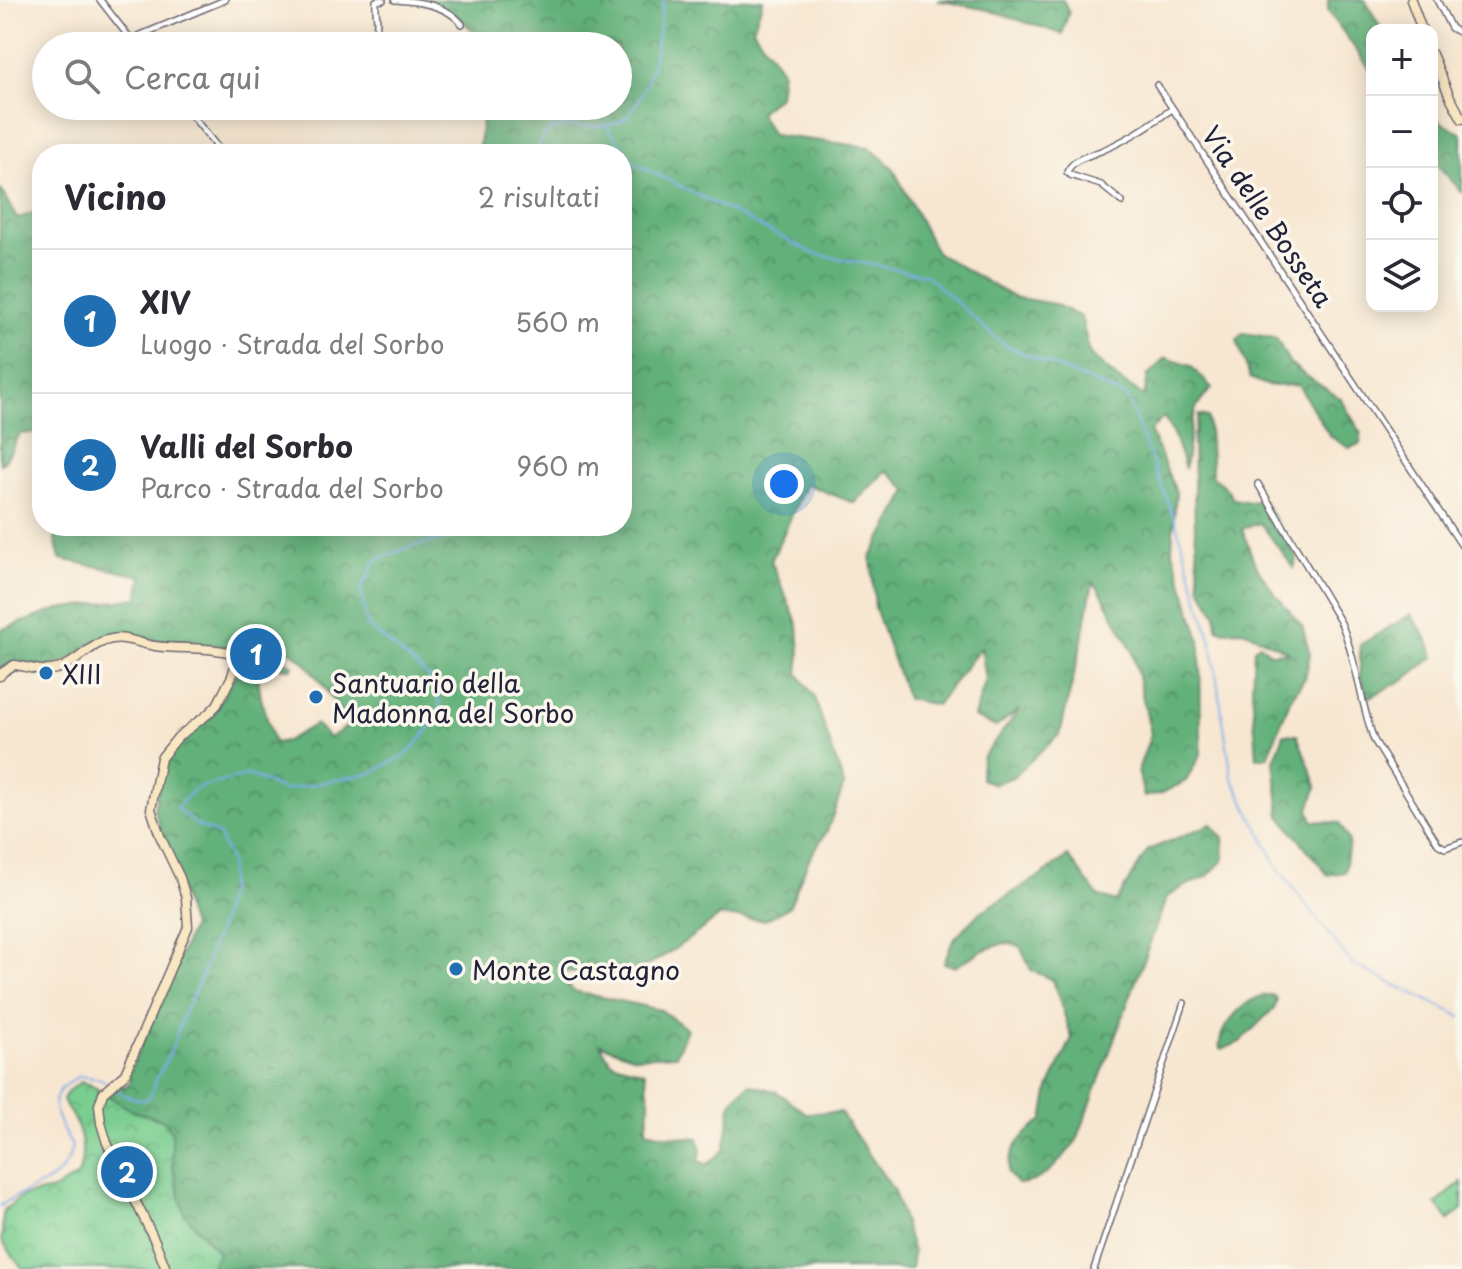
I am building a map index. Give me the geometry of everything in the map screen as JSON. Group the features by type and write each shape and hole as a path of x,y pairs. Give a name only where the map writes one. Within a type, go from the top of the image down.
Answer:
{"street":[{"path":"100,0 125,32"},
{"path":"148,32 225,0"},
{"path":"376,32 379,18 376,1 383,0"},
{"path":"395,0 436,7 454,14 462,24"},
{"path":"1411,0 1420,24"},
{"path":"1437,0 1451,28 1462,34"},
{"path":"1438,68 1462,119"},
{"name":"Via delle Bosseta","path":"1157,85 1462,546"},
{"name":"Via delle Bosseta","path":"1122,202 1101,185 1070,175 1067,172 1069,167 1082,158 1128,139 1172,109"},
{"path":"195,120 215,144"},
{"path":"1258,484 1341,623 1369,726 1379,749 1440,846 1448,848 1462,842"},
{"path":"0,676 14,665 48,671 60,668 100,643 123,638 154,646 223,651 233,653 237,659 217,705 178,737 161,758 151,809 180,878 186,898 188,927 125,1074 101,1097 99,1111 107,1143 166,1269"},
{"path":"1094,1269 1184,1003"}],"green space":[{"path":"416,0 763,0 753,29 782,70 779,96 759,112 772,135 869,147 893,168 936,252 1013,297 1054,304 1081,317 1090,355 1144,396 1148,375 1166,358 1191,366 1212,388 1197,406 1192,420 1185,469 1164,417 1150,431 1176,492 1172,548 1200,640 1201,754 1186,781 1162,793 1144,797 1138,770 1151,734 1132,650 1093,582 1060,734 1013,777 994,784 981,779 982,758 1020,709 996,727 974,717 986,679 981,648 936,705 907,699 875,608 871,557 908,491 887,470 854,503 806,484 771,561 798,625 798,673 814,696 844,785 827,831 809,859 789,907 765,920 720,916 672,951 631,971 605,976 566,971 562,980 574,991 661,1010 687,1029 676,1055 635,1057 600,1044 611,1062 645,1072 650,1102 646,1131 698,1138 701,1150 699,1160 707,1165 724,1150 732,1101 749,1084 777,1092 806,1113 840,1112 894,1191 913,1252 911,1269 210,1269 218,1252 184,1213 172,1164 172,1133 165,1121 132,1111 108,1097 120,1085 124,1087 130,1082 128,1076 192,927 154,809 164,760 180,739 211,717 244,660 282,658 293,666 291,669 266,663 258,677 274,743 286,741 316,724 329,738 348,726 330,695 304,662 284,649 256,651 158,642 115,634 101,637 59,664 46,666 14,661 0,669 0,630 59,609 138,598 142,576 60,559 56,536 632,536 632,144 479,144 482,120 632,120 632,32 474,32 457,15"},
{"path":"937,0 1063,0 1069,12 1062,34 988,10"},
{"path":"1328,0 1365,0 1379,24 1366,24 1366,64 1328,11"},
{"path":"1438,120 1462,134 1462,192 1438,166"},
{"path":"0,188 17,219 32,213 32,433 20,434 5,461 0,464"},
{"path":"1243,333 1276,338 1289,362 1341,399 1361,433 1360,444 1349,448 1330,436 1298,385 1268,386 1250,378 1237,340"},
{"path":"1199,415 1208,417 1212,476 1233,499 1250,502 1263,500 1297,558 1294,568 1260,523 1242,529 1255,564 1302,626 1310,654 1305,678 1290,700 1268,757 1257,758 1252,688 1254,648 1260,644 1270,653 1289,652 1243,630 1217,628 1216,614 1200,587 1193,437"},
{"path":"1411,614 1434,657 1405,679 1368,698 1360,676 1360,645"},
{"path":"1284,734 1297,735 1317,786 1309,809 1313,821 1339,823 1349,841 1345,872 1328,875 1280,816 1274,761"},
{"path":"1211,824 1223,838 1224,859 1208,876 1167,897 1077,1140 1043,1176 1017,1184 1008,1173 1011,1155 1023,1136 1043,1120 1049,1088 1072,1038 1053,980 1031,970 1020,946 1004,943 981,951 955,967 944,963 953,940 979,913 1068,856 1098,896 1116,902 1148,850"},
{"path":"1272,995 1277,999 1275,1007 1240,1042 1220,1049 1222,1033 1238,1011 1252,1000"},
{"path":"81,1082 132,1111 165,1121 172,1133 172,1164 184,1213 218,1253 210,1269 23,1269 2,1241 5,1209 23,1196 53,1190 78,1176 82,1156 81,1136 63,1099"},
{"path":"1462,1182 1462,1209 1449,1220 1436,1204"}],"waterway":[{"path":"632,110 649,74 664,0"},
{"path":"540,144 551,130 606,126 621,120"},
{"path":"607,127 620,144"},
{"path":"632,159 636,164 815,254 926,275 1004,345 1127,397 1176,523 1211,641 1232,778 1280,871 1352,964 1462,1017"},
{"path":"113,1088 136,1099 145,1100 151,1095 203,973 229,886 230,862 219,835 197,825 176,808 196,788 249,775 284,790 372,773 410,752 437,719 440,704 428,676 367,625 361,589 376,560 413,546 463,536"},
{"path":"0,1206 44,1184 62,1170 68,1159 72,1146 55,1109 55,1101 63,1087 79,1076 101,1079 108,1084"}],"place":[{"name":"XIV","path":"256,654"},
{"name":"XIII","path":"46,673"},
{"name":"Santuario della Madonna del Sorbo","path":"316,697"},
{"name":"Monte Castagno","path":"456,969"},
{"name":"Valli del Sorbo","path":"127,1172"}]}
